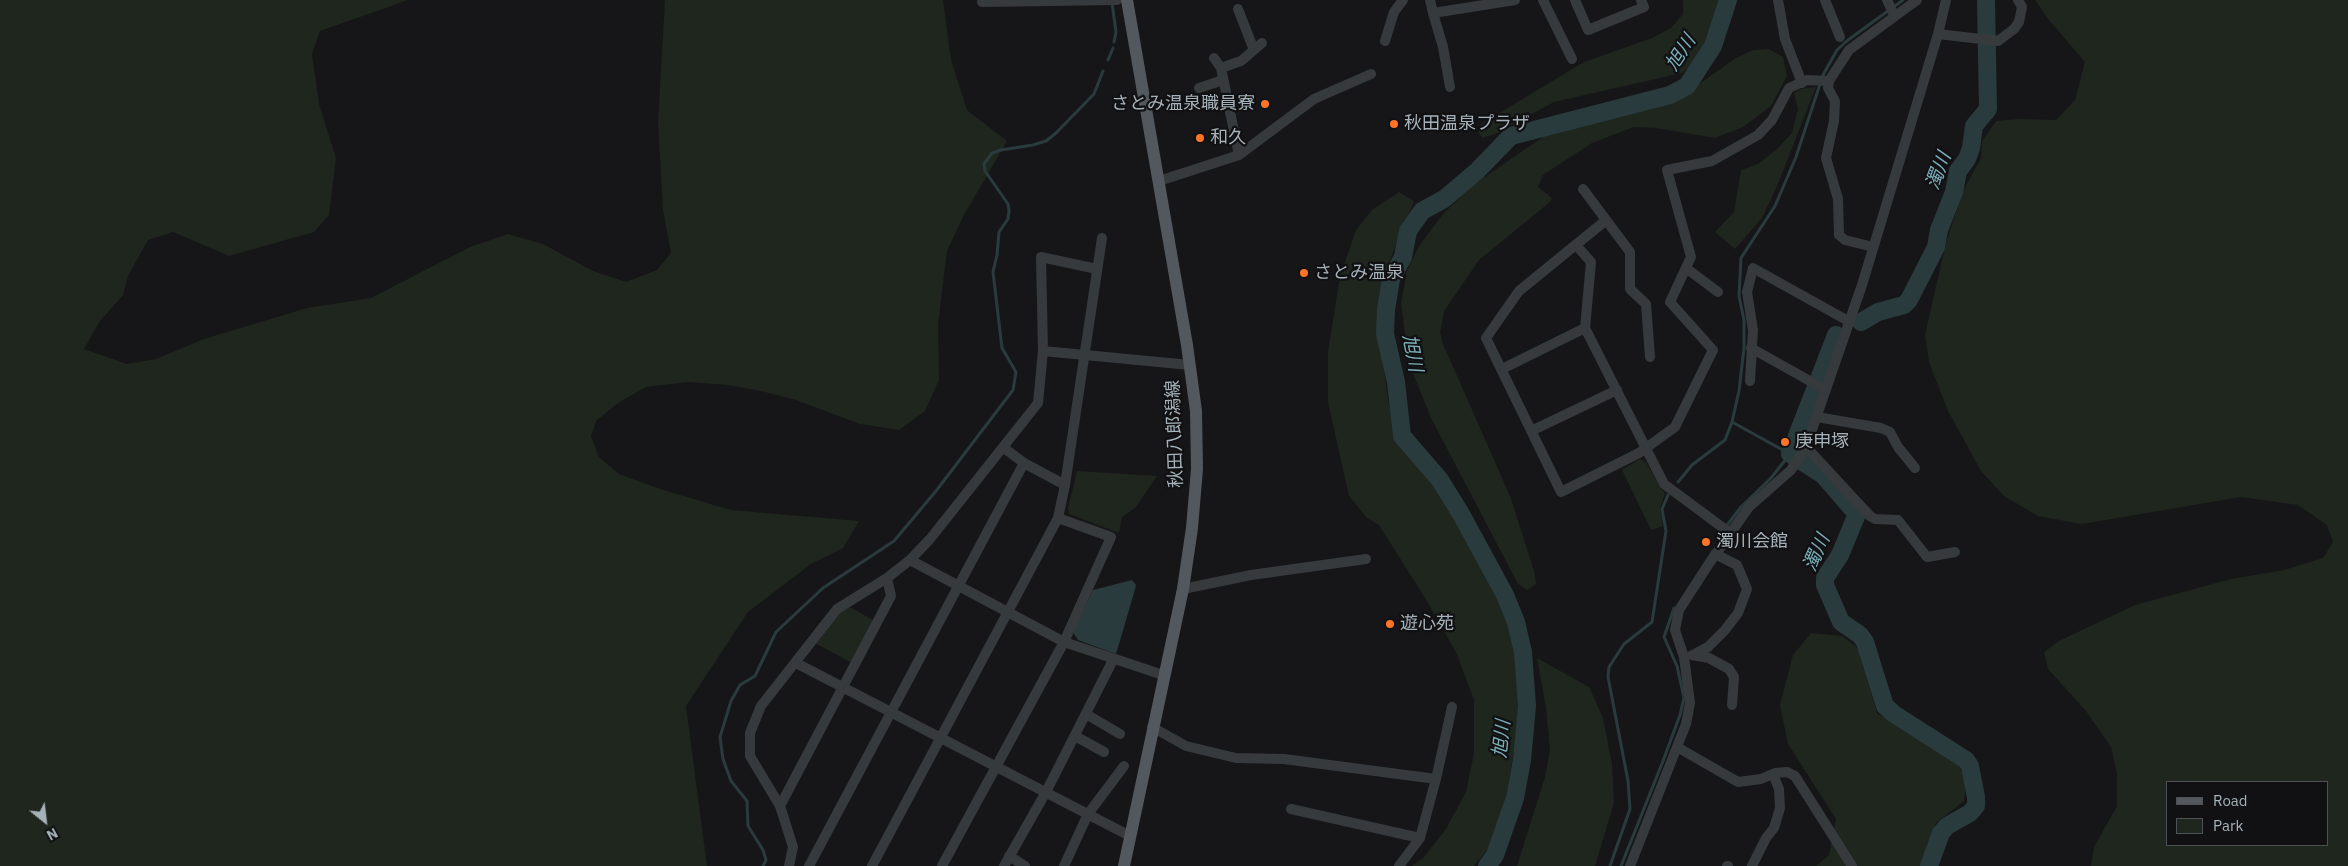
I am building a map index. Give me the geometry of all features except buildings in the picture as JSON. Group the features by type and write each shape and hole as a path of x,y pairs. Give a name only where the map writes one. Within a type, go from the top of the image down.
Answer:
{"main road":[{"name":"秋田八郎潟線","path":"1124,866 1163,675 1183,589 1192,528 1196,469 1196,411 1190,365 1127,0"}],"street":[{"path":"982,2 1008,0 1116,0"},
{"path":"1385,41 1394,12 1403,0"},
{"path":"1430,0 1443,47 1450,87"},
{"path":"1433,13 1515,0"},
{"path":"1543,0 1572,59"},
{"path":"1575,0 1588,30 1644,7 1641,0"},
{"path":"1778,0 1785,39 1802,82"},
{"path":"1825,0 1840,38"},
{"path":"1605,221 1519,291 1486,338 1560,492 1646,450 1675,427 1713,350 1670,302 1691,257 1667,170 1712,161 1758,135 1772,120 1789,88 1802,82 1824,80 1849,50 1891,8 1917,0"},
{"path":"1630,866 1686,724 1690,703 1684,658 1675,630 1679,610 1715,554 1749,507 1801,455 1817,417 1820,387 1850,322 1938,34 1946,0"},
{"path":"1938,34 1998,42 2014,29 2022,7 2018,0"},
{"path":"1220,68 1242,61 1258,47 1238,9"},
{"path":"1214,58 1220,68 1239,155"},
{"path":"1159,181 1239,155 1314,99 1371,74"},
{"path":"1199,88 1223,80"},
{"path":"1824,80 1834,101 1834,121 1826,158 1838,199 1840,235 1845,240 1873,247"},
{"path":"1583,189 1605,221 1630,252 1630,289 1646,304 1650,357"},
{"path":"872,866 1058,518 1065,485 1102,238"},
{"path":"1576,245 1591,262 1585,328 1664,484 1730,533"},
{"path":"1024,463 808,866 790,862 793,848 780,806 750,756 750,733 761,706 837,609 887,578 910,560 930,539 1038,404 1043,351 1041,257 1097,269"},
{"path":"1686,268 1718,292"},
{"path":"1750,381 1753,330 1747,292 1753,268 1850,322"},
{"path":"1502,369 1585,328"},
{"path":"1751,348 1820,387"},
{"path":"1043,351 1190,365"},
{"path":"1531,431 1617,390"},
{"path":"1817,417 1881,428 1890,432 1915,468"},
{"path":"1004,448 1024,463 1065,485"},
{"path":"1801,455 1870,516 1875,519 1898,520 1927,557 1955,552"},
{"path":"942,866 1064,642 1111,537 1058,518"},
{"path":"1684,658 1708,646 1725,630 1738,613 1747,589 1736,565 1715,554"},
{"path":"910,560 1064,642 1113,660 1163,675"},
{"path":"1183,589 1251,575 1366,560"},
{"path":"780,806 891,596 887,578"},
{"path":"1695,654 1709,658 1729,669 1734,677 1732,705"},
{"path":"1025,866 1006,861 1046,792 1113,660"},
{"path":"796,663 1130,836"},
{"path":"1399,866 1420,838 1436,779 1452,707"},
{"path":"1086,714 1120,734"},
{"path":"1152,728 1186,746 1236,758 1284,759 1436,779"},
{"path":"1074,736 1104,752"},
{"path":"1677,747 1738,782 1761,779 1773,774 1787,772 1795,776 1852,866"},
{"path":"1064,866 1088,814 1124,766"},
{"path":"1752,866 1766,838 1774,828 1780,808 1779,789 1773,774"},
{"path":"1291,809 1420,838"}],"green space":[{"path":"0,0 408,0 320,31 312,54 319,104 336,158 329,215 314,232 229,256 173,232 148,240 128,276 123,295 100,321 84,349 127,364 156,359 204,339 307,308 371,298 470,247 508,234 543,244 593,271 626,282 657,270 671,253 663,210 658,122 665,0 943,0 951,60 967,110 1007,141 964,215 947,251 938,324 939,380 925,411 899,430 860,424 796,400 761,391 728,385 688,382 646,387 618,403 596,421 591,436 599,457 619,474 660,489 731,510 859,521 843,548 811,564 748,612 686,706 707,866 0,866"},
{"path":"1683,0 1721,0 1709,36 1698,60 1682,73 1554,102 1495,134 1482,138 1478,131 1481,124 1584,62 1652,38 1671,28 1683,14"},
{"path":"2035,0 2348,0 2348,866 2091,866 2094,847 2117,806 2117,774 2111,747 2086,711 2048,669 2044,652 2059,641 2135,605 2231,579 2284,570 2323,558 2333,542 2327,525 2298,505 2241,497 2082,524 2038,516 2004,496 1981,471 1948,411 1929,362 1925,335 1946,243 1963,191 1981,158 1982,141 1996,121 2019,119 2056,120 2075,100 2085,62 2049,20"},
{"path":"1769,49 1783,57 1787,76 1771,106 1743,127 1715,138 1656,128 1634,127 1592,143 1543,175 1538,187 1552,198 1550,202 1479,260 1444,311 1440,333 1443,344 1510,496 1535,574 1536,584 1527,590 1518,584 1431,418 1409,363 1401,303 1407,270 1419,246 1443,214 1473,185 1546,135 1575,125 1675,101 1736,58 1753,50"},
{"path":"1816,87 1778,184 1762,218 1735,249 1715,232 1734,212 1741,170 1758,164 1777,149 1792,133 1798,109 1794,93 1801,89"},
{"path":"1399,192 1414,201 1384,275 1380,294 1380,337 1388,400 1397,434 1445,500 1471,544 1514,628 1516,645 1522,702 1505,804 1488,849 1474,866 1412,866 1423,858 1446,829 1466,792 1474,753 1474,700 1456,652 1425,598 1379,525 1367,518 1349,496 1328,402 1328,352 1340,276 1356,230 1372,210"},
{"path":"1640,459 1646,462 1665,493 1660,508 1663,526 1651,530 1622,470"},
{"path":"1077,471 1157,476 1135,508 1122,517 1119,533 1069,514 1068,508"},
{"path":"848,606 873,620 852,663 815,643 838,612"},
{"path":"1811,633 1842,636 1858,648 1877,713 1959,765 1966,783 1964,801 1936,823 1921,866 1816,866 1829,855 1836,819 1788,744 1780,705 1793,655"},
{"path":"1537,658 1589,687 1603,718 1612,764 1614,803 1595,866 1517,866 1545,777 1550,750 1546,708"}],"shaded area":[{"path":"1132,580 1136,585 1116,654 1078,640 1073,632 1093,590"}],"waterway":[{"name":"旭川","path":"1487,866 1495,855 1515,798 1522,760 1527,706 1523,652 1516,622 1505,595 1461,514 1440,480 1402,436 1396,382 1385,334 1386,310 1391,279 1403,257 1408,231 1422,211 1444,199 1477,171 1511,136 1670,95 1687,86 1713,46 1728,0"},
{"path":"1678,482 1692,465 1725,440 1732,422 1739,391 1744,348 1744,320 1739,296 1741,258 1775,206 1796,157 1823,75 1837,50 1903,0"},
{"name":"濁川","path":"1861,322 1878,312 1904,305 1909,300 1936,247 1939,230 1954,192 1958,171 1967,159 1971,148 1974,126 1988,109 1986,0"},
{"path":"1112,3 1116,32 1114,42"},
{"path":"1108,60 1113,48"},
{"path":"763,866 766,860 763,850 748,826 747,801 731,781 723,759 720,737 731,701 740,685 755,676 776,632 823,588 894,541 936,491 1013,390 1016,372 1002,348 993,272 999,232 1008,219 1009,211 1008,204 985,171 984,164 992,153 1046,141 1094,94 1103,71"},
{"name":"濁川","path":"1836,335 1790,454 1823,475 1857,514 1840,555 1825,578 1825,585 1841,622 1860,635 1865,642 1885,706 1894,714 1966,760 1970,766 1976,806 1970,813 1947,826 1941,833 1929,866"},
{"path":"1728,524 1741,507 1771,478 1790,454 1732,422"},
{"path":"1610,866 1630,809 1628,781 1608,677 1609,667 1624,644 1652,622 1666,531 1662,509 1668,495"},
{"path":"1621,866 1663,761 1680,715 1684,698 1677,666 1664,637 1674,608"}],"place":[{"name":"さとみ温泉職員寮","path":"1265,104"},
{"name":"秋田温泉プラザ","path":"1394,124"},
{"name":"和久","path":"1200,138"},
{"name":"さとみ温泉","path":"1304,273"},
{"name":"庚申塚","path":"1785,442"},
{"name":"濁川会館","path":"1706,542"},
{"name":"遊心苑","path":"1390,624"}]}
